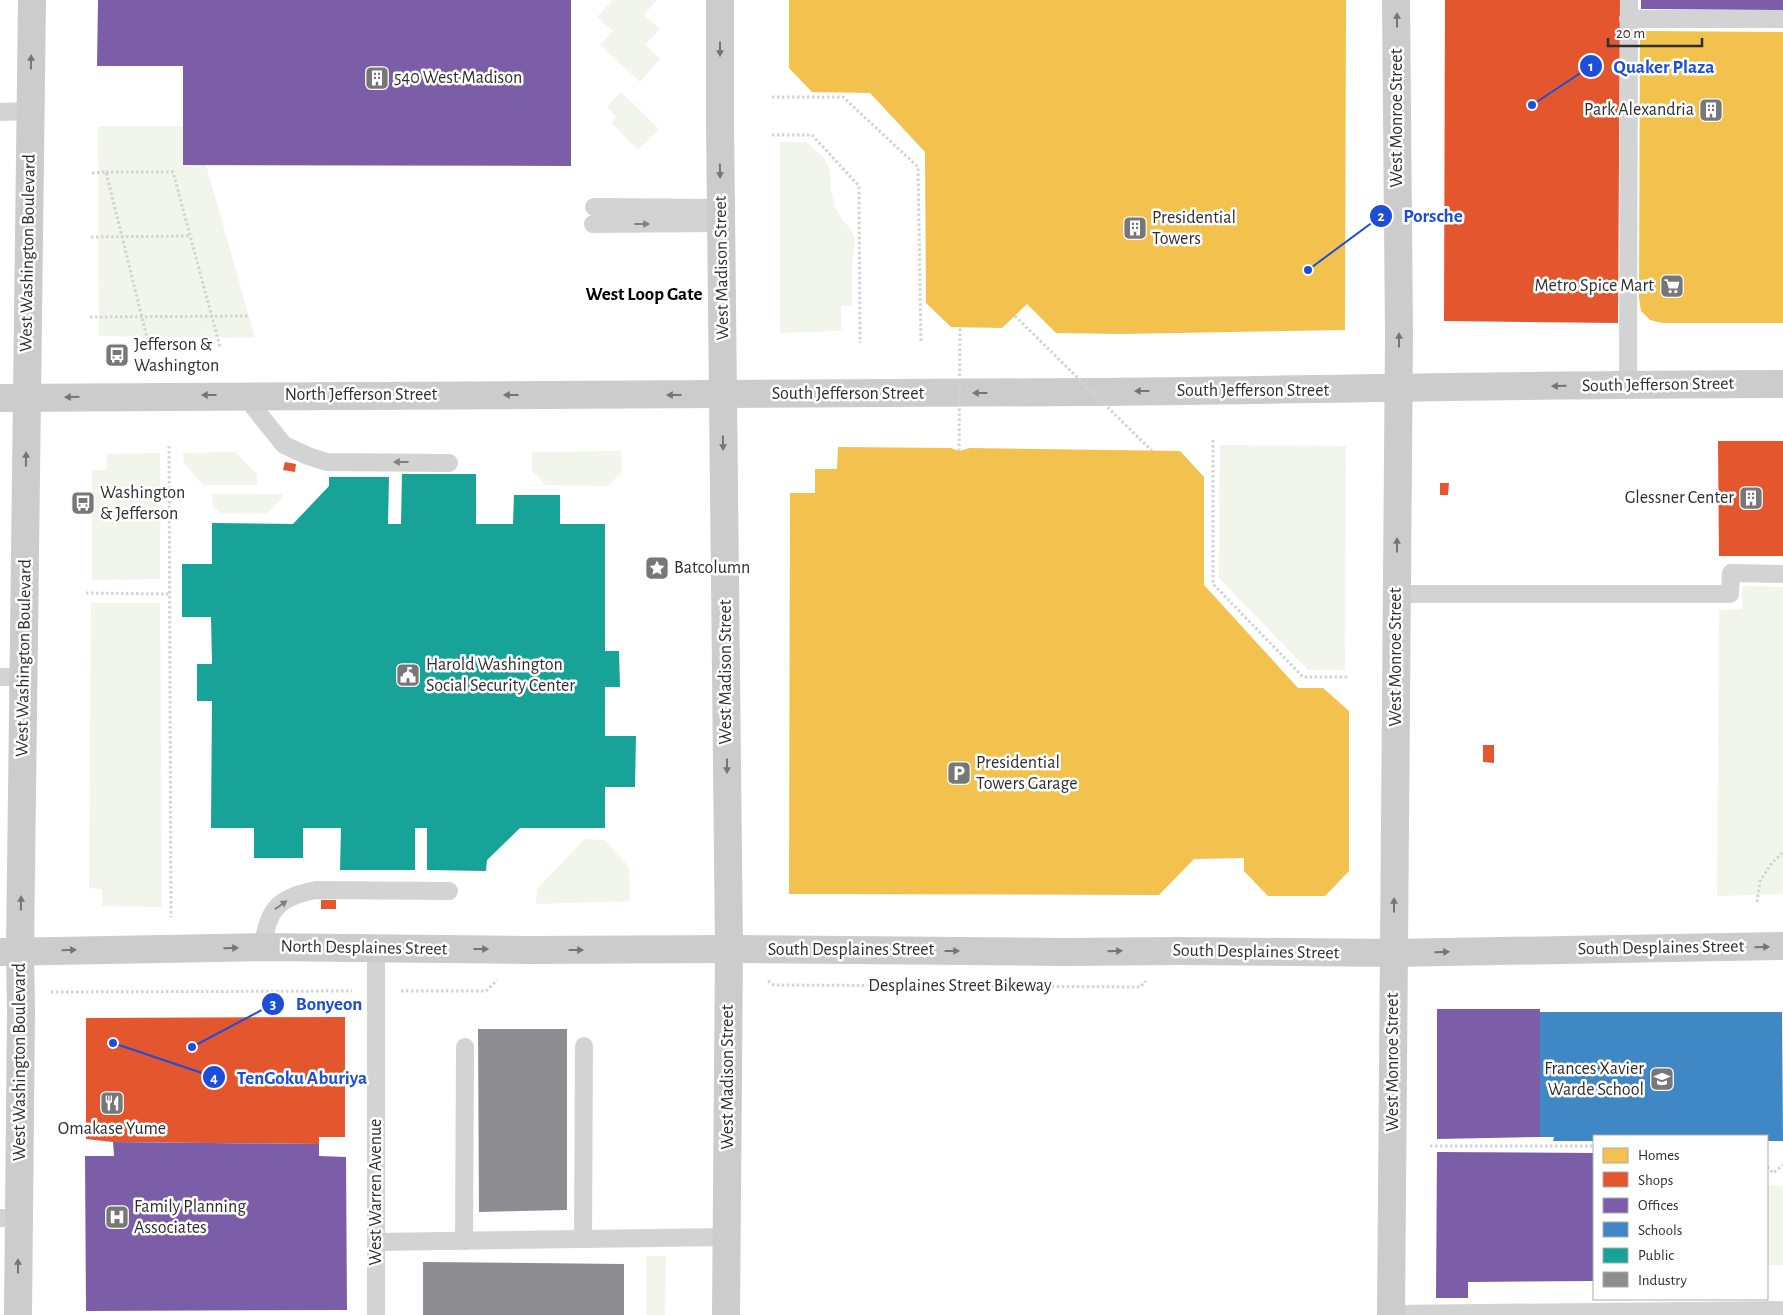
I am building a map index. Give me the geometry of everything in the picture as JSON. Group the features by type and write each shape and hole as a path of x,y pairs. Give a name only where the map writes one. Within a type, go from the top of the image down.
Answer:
{"main road":[{"name":"West Washington Boulevard","path":"18,1315 9,1218 21,1011 10,952 12,677 27,398 32,0"},
{"name":"West Madison Street","path":"720,0 722,395 729,949 726,1315"},
{"name":"West Monroe Street","path":"1391,1315 1398,389 1396,0"},
{"name":"South Jefferson Street","path":"722,395 1398,389 1628,384 1783,384"},
{"name":"North Jefferson Street","path":"0,398 244,395 722,395"},
{"name":"South Desplaines Street","path":"729,949 1393,953 1783,946"},
{"name":"North Desplaines Street","path":"10,952 263,947 376,949 729,949"}],"lane":[{"path":"1628,0 1628,384"},
{"path":"1628,19 1783,18"},
{"path":"0,112 30,111"},
{"path":"594,215 721,216"},
{"path":"244,395 284,445 308,456 327,462 450,462"},
{"path":"1396,594 1730,594 1731,574 1783,574"},
{"path":"263,947 265,928 270,915 276,907 299,893 316,890 449,891"},
{"name":"West Warren Avenue","path":"376,949 376,1315"},
{"path":"583,1239 584,1046"},
{"path":"464,1241 465,1047"},
{"path":"376,1242 727,1237"},
{"path":"1391,1315 1721,1305 1783,1310"}],"path":[{"path":"772,97 843,97 918,167 921,342"},
{"path":"772,135 812,135 859,186 860,342"},
{"path":"106,172 149,346"},
{"path":"92,173 173,172 220,347"},
{"path":"91,237 190,236"},
{"path":"90,317 248,316"},
{"path":"1015,316 1152,451"},
{"path":"959,451 960,327"},
{"path":"1213,440 1213,584 1303,677 1350,677"},
{"path":"169,446 170,917"},
{"path":"86,593 169,594"},
{"path":"1757,902 1760,881 1772,863 1783,852"},
{"name":"Desplaines Street Bikeway","path":"780,985 1140,987"},
{"path":"91,992 352,991"},
{"path":"393,991 486,991"},
{"path":"1430,1146 1593,1146"},
{"path":"1768,1168 1773,1173 1783,1165"}],"shaded area":[{"path":"613,0 657,0 644,15 660,29 645,45 660,59 640,82 600,45 613,31 597,17"},
{"path":"621,92 659,129 638,150 611,123 616,117 607,107"},
{"path":"98,126 183,126 183,165 206,165 255,338 99,336"},
{"path":"780,142 806,142 823,157 830,170 835,208 851,229 855,240 852,266 852,306 841,306 841,331 780,333"},
{"path":"1220,445 1346,446 1345,670 1308,670 1219,578"},
{"path":"621,451 622,471 608,486 546,485 532,471 532,452"},
{"path":"235,452 257,474 257,485 203,485 184,463 183,453"},
{"path":"160,453 160,579 92,580 92,470 106,470 107,454"},
{"path":"212,494 282,494 282,498 267,514 220,513 213,506"},
{"path":"1742,586 1783,587 1783,894 1717,896 1719,610 1742,609"},
{"path":"91,603 160,603 162,907 102,906 102,889 89,888"},
{"path":"585,839 605,840 629,867 630,901 536,904 537,889"},
{"path":"1768,1186 1783,1186 1783,1265 1768,1265"},
{"path":"646,1256 666,1256 665,1315 646,1315"}],"building: Homes":[{"name":"Presidential Towers","path":"789,0 1346,0 1345,330 1122,334 1056,333 1027,304 1002,328 951,327 926,303 925,152 870,93 812,92 789,68"},
{"name":"Park Alexandria","path":"1640,31 1783,32 1783,323 1662,323 1650,320 1641,311 1639,298"},
{"name":"Presidential Towers Garage","path":"838,447 951,448 959,451 970,448 1180,451 1204,477 1204,585 1298,688 1323,688 1349,711 1349,871 1325,896 1268,896 1244,871 1244,858 1194,859 1159,895 789,894 790,493 815,493 815,469 837,469"}],"building: Shops":[{"path":"1445,0 1620,0 1618,323 1444,321"},
{"name":"Glessner Center","path":"1718,441 1783,441 1783,556 1719,556"},
{"path":"285,462 296,464 295,472 283,470"},
{"path":"1440,483 1449,483 1448,495 1440,495"},
{"path":"1483,745 1494,745 1494,763 1483,762"},
{"path":"321,900 336,900 336,909 321,909"},
{"path":"345,1017 345,1137 319,1137 319,1144 113,1142 86,1139 86,1018"}],"building: Offices":[{"name":"540 West Madison","path":"98,0 571,0 571,166 183,165 183,66 97,66"},
{"path":"1641,0 1783,0 1783,10 1641,9"},
{"path":"1437,1009 1540,1009 1540,1137 1437,1139"},
{"path":"113,1142 319,1144 319,1156 346,1157 347,1310 86,1311 85,1156 114,1156"},
{"path":"1437,1152 1593,1153 1593,1281 1468,1282 1468,1298 1436,1298"}],"building: Schools":[{"name":"Frances Xavier Warde School","path":"1540,1012 1782,1012 1783,1141 1768,1141 1768,1135 1593,1135 1593,1141 1553,1141 1554,1137 1540,1137"}],"building: Public":[{"name":"Harold Washington Social Security Center","path":"402,474 476,474 476,524 513,524 514,495 560,495 560,524 605,524 605,651 619,651 620,687 605,687 605,736 636,736 635,787 605,787 605,828 520,828 487,860 486,871 427,870 427,828 415,828 415,870 340,870 341,828 303,828 303,858 254,858 254,828 211,828 212,701 197,701 197,664 212,664 211,617 182,617 182,564 212,564 212,523 293,524 329,486 329,477 389,477 388,524 401,524"}],"building: Industry":[{"path":"478,1029 567,1029 567,1210 479,1212"},
{"path":"423,1262 624,1264 624,1315 423,1315"}],"place":[{"name":"540 West Madison","path":"377,78"},
{"name":"Quaker Plaza","path":"1532,105"},
{"name":"Park Alexandria","path":"1711,110"},
{"name":"Presidential Towers","path":"1135,228"},
{"name":"Porsche","path":"1308,270"},
{"name":"Metro Spice Mart","path":"1672,286"},
{"name":"Jefferson & Washington","path":"117,355"},
{"name":"Glessner Center","path":"1751,498"},
{"name":"Washington & Jefferson","path":"83,503"},
{"name":"Batcolumn","path":"657,568"},
{"name":"Harold Washington Social Security Center","path":"408,675"},
{"name":"Presidential Towers Garage","path":"959,773"},
{"name":"TenGoku Aburiya","path":"113,1043"},
{"name":"Bonyeon","path":"192,1047"},
{"name":"Frances Xavier Warde School","path":"1662,1079"},
{"name":"Omakase Yume","path":"112,1103"},
{"name":"Family Planning Associates","path":"117,1217"}],"district":[{"name":"West Loop Gate","path":"644,294"}]}
